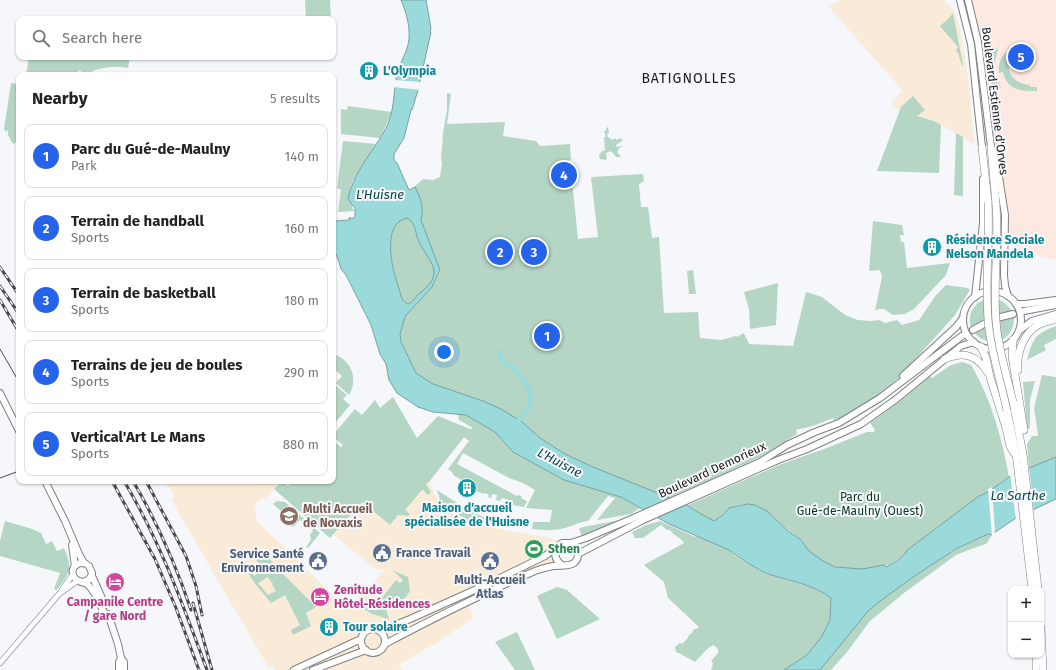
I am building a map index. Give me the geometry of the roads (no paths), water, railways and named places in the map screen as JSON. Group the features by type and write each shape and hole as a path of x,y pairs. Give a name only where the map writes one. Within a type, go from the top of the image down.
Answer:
{"highway":[{"name":"Boulevard Estienne d'Orves","path":"982,147 989,225 987,286 988,320 994,360 1007,412 1015,430"},
{"name":"Boulevard Estienne d'Orves","path":"990,147 996,204 996,322 1003,362 1014,402 1015,430"},
{"path":"1032,586 1020,458 1015,430 1018,390 1018,360 1024,340 1035,328 1040,324 1056,319"},
{"path":"1013,340 1012,356 1018,390"},
{"path":"981,347 986,358 990,377"},
{"path":"944,359 960,355 970,356 980,362 990,377 1015,430 1036,562 1038,586"},
{"path":"1036,658 1036,670"},
{"path":"1042,658 1043,670"}],"main road":[{"name":"Boulevard Estienne d'Orves","path":"960,0 971,44 982,147"},
{"name":"Boulevard Estienne d'Orves","path":"968,0 978,42 990,147"},
{"path":"990,147 997,164 1005,215 1004,275 1008,296"},
{"path":"975,297 983,223 983,157"},
{"path":"1019,331 1021,317 1016,304 1008,296 992,291 981,293 967,306 964,318 965,330 974,342 981,347 989,349 1006,345 1013,340 1019,331 1032,321 1056,314"},
{"path":"1016,304 1056,300"},
{"path":"1024,312 1056,305"},
{"path":"973,330 993,319 1013,314"},
{"path":"910,379 921,370 964,318"},
{"path":"910,379 942,350 962,336"},
{"path":"921,370 944,359 961,346 974,342"},
{"name":"Boulevard Demorieux","path":"380,630 410,619 488,584 545,556 562,543 571,543 586,538 760,462 787,445 815,432 839,424 910,379"},
{"name":"Boulevard Demorieux","path":"385,644 467,602 521,577 540,569 574,563 577,560 578,554 643,520 707,493 778,460 808,449 861,424 878,413 910,379"},
{"path":"0,393 16,425"},
{"path":"46,484 84,563"},
{"path":"72,539 75,566 73,574 79,581 91,589 108,618 114,631 121,658 124,662 124,670"},
{"path":"571,543 577,548 578,554"},
{"path":"556,549 556,558 562,565"},
{"path":"75,566 78,563 84,563 91,567 92,576 107,611 108,618"},
{"path":"79,581 87,581 92,576"},
{"path":"373,628 380,630 384,636 384,648 378,652 372,653 366,650 362,646 361,639 363,634 373,628"},
{"path":"294,670 361,639"},
{"path":"313,670 366,650"},
{"path":"119,670 119,662 121,658"}],"street":[{"path":"0,663 55,599 73,574"},
{"path":"59,594 79,581"}],"water":[{"name":"L'Huisne","path":"401,0 426,0 431,32 418,90 404,138 394,154 394,160 397,163 409,190 415,187 419,195 422,207 421,220 440,270 432,287 405,317 400,334 401,342 416,373 433,384 483,401 501,409 522,422 540,438 565,454 687,505 714,521 724,514 729,508 747,504 755,505 767,511 789,532 800,539 809,551 835,567 862,569 884,565 886,567 897,561 906,553 906,551 979,496 988,492 1012,475 1056,457 1056,499 1016,518 991,535 988,534 956,549 913,577 869,610 820,670 784,670 807,655 822,636 830,620 831,598 817,589 768,574 729,550 669,524 621,497 564,480 513,452 495,432 466,415 433,412 418,407 397,393 389,380 386,364 380,354 371,325 346,275 341,269 336,255 336,221 349,220 350,217 351,219 355,217 355,208 348,198 351,188 359,170 389,122 397,74 409,39 406,14","holes":["407,218 412,222 419,242 431,262 434,273 433,279 429,285 419,293 412,302 408,304 403,301 401,296 393,269 390,248 391,237 399,222"]}],"waterway":[{"path":"499,353 503,361 520,375 530,394 530,404 519,420"}],"tunnel":[{"path":"1013,314 1024,311"},
{"path":"962,336 973,330"}],"tram line":[{"path":"0,349 16,377"},
{"path":"0,478 16,472"}],"railway":[{"path":"0,267 16,291"},
{"path":"0,286 16,310"},
{"path":"0,300 16,327"},
{"path":"114,484 155,559 176,608 199,670"},
{"path":"126,484 160,550 180,597 207,670"},
{"path":"135,484 165,544 191,610"},
{"path":"148,484 186,556 196,586 202,615"},
{"path":"193,603 212,670"}],"place":[{"name":"Vertical'Art Le Mans","path":"1021,57"},
{"name":"L'Olympia","path":"369,71"},
{"name":"Terrains de jeu de boules","path":"564,175"},
{"name":"Résidence Sociale Nelson Mandela","path":"932,247"},
{"name":"Terrain de handball","path":"500,252"},
{"name":"Terrain de basketball","path":"534,252"},
{"name":"Parc du Gué-de-Maulny","path":"547,336"},
{"name":"Maison d'accueil spécialisée de l'Huisne","path":"467,488"},
{"name":"Multi Accueil de Novaxis","path":"289,516"},
{"name":"Sthen","path":"534,549"},
{"name":"France Travail","path":"382,553"},
{"name":"Service Santé Environnement","path":"318,561"},
{"name":"Multi-Accueil Atlas","path":"490,561"},
{"name":"Campanile Centre / gare Nord","path":"115,582"},
{"name":"Zenitude Hôtel-Résidences","path":"320,597"},
{"name":"Tour solaire","path":"329,627"}],"district":[{"name":"BATIGNOLLES","path":"689,78"}],"water label":[{"name":"La Sarthe","path":"1018,495"}],"park label":[{"name":"Parc du Gué-de-Maulny (Ouest)","path":"860,504"}]}
